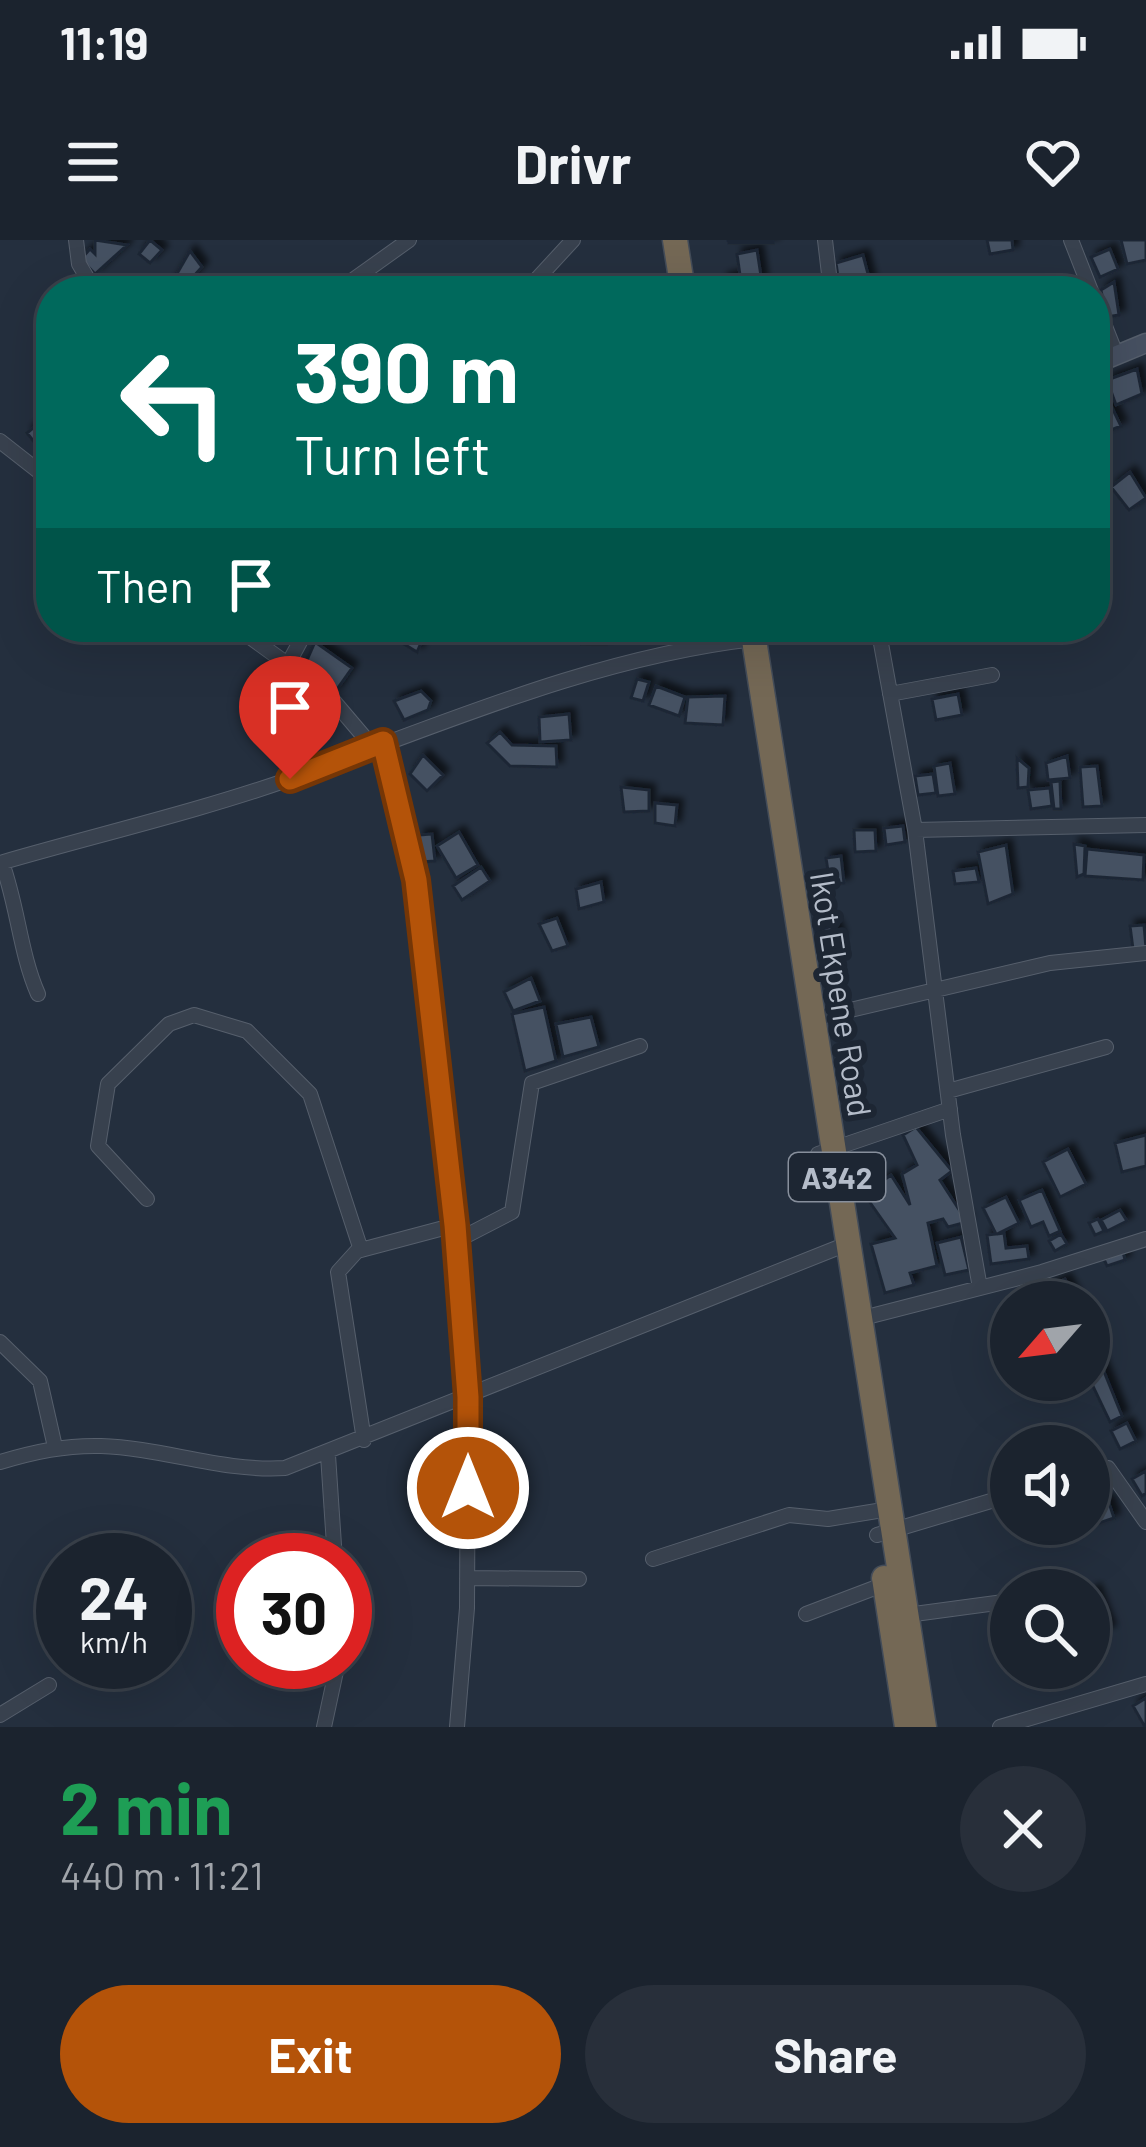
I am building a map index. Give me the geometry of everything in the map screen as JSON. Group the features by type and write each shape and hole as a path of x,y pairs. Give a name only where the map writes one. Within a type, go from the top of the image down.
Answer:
{"highway":[{"path":"675,240 681,276"},
{"path":"690,240 696,276"},
{"name":"Ikot Ekpene Road","path":"746,642 812,1019 825,1151"},
{"name":"Ikot Ekpene Road","path":"746,642 883,1522 907,1615 924,1727"},
{"name":"Ikot Ekpene Road","path":"840,1247 859,1319 883,1522 885,1584 907,1727"}],"street":[{"path":"76,240 79,264 86,276"},
{"path":"359,276 409,240"},
{"path":"540,276 572,240"},
{"path":"825,240 829,276"},
{"path":"1071,240 1085,276"},
{"path":"1110,339 1116,354"},
{"path":"1110,357 1146,343"},
{"path":"0,441 36,469"},
{"path":"257,642 344,709 377,743 416,880 456,1233 468,1397 467,1578 457,1727"},
{"path":"288,664 300,642"},
{"path":"38,994 25,963 24,931 1,863 290,779 377,743 714,642"},
{"path":"881,642 915,830 950,1109 980,1288"},
{"path":"890,694 992,675"},
{"path":"915,830 1146,825"},
{"path":"812,1019 1050,963 1146,953"},
{"path":"147,1199 98,1146 109,1084 169,1024 194,1015 247,1031 310,1094 361,1250"},
{"path":"364,1440 338,1272 361,1250 456,1233 512,1212 532,1083 640,1046"},
{"path":"948,1091 1106,1047"},
{"path":"825,1151 950,1109"},
{"path":"859,1319 1146,1239"},
{"path":"0,1462 55,1447 105,1446 250,1470 285,1468 328,1455 840,1247"},
{"path":"0,1342 40,1381 55,1447"},
{"path":"328,1455 333,1533"},
{"path":"1110,1471 1146,1522"},
{"path":"653,1559 790,1514 883,1522 990,1499"},
{"path":"467,1578 579,1580"},
{"path":"806,1614 885,1584"},
{"path":"907,1615 990,1603"},
{"path":"1000,1727 1033,1722 1146,1684"},
{"path":"0,1715 42,1689"},
{"path":"324,1727 332,1689"}],"building":[{"path":"95,240 127,245 95,274 81,259 90,249 95,254"},
{"path":"150,240 162,250 150,263 139,254"},
{"path":"772,240 773,243 729,243"},
{"path":"987,240 1012,240 1013,250 990,254"},
{"path":"1121,240 1146,240 1146,260 1127,264"},
{"path":"1110,249 1118,269 1100,276 1091,257"},
{"path":"757,250 761,276 736,276 740,275 737,254"},
{"path":"190,251 202,267 194,276 176,276"},
{"path":"863,255 869,276 838,276 836,263"},
{"path":"1114,282 1119,315 1110,316 1110,284"},
{"path":"1137,369 1142,394 1116,405 1110,379"},
{"path":"1110,403 1121,426 1110,431"},
{"path":"1130,472 1146,498 1129,510 1111,487"},
{"path":"315,642 352,668 335,692 304,667"},
{"path":"401,642 421,642 417,652"},
{"path":"637,679 649,682 643,701 631,698"},
{"path":"656,686 685,697 679,716 649,705"},
{"path":"421,691 431,701 428,710 404,720 394,701"},
{"path":"958,694 962,715 936,720 932,699"},
{"path":"725,696 723,725 685,723 688,697"},
{"path":"569,714 571,740 540,742 539,717"},
{"path":"500,732 512,745 556,746 557,767 510,766 487,743"},
{"path":"423,755 443,775 427,791 410,774"},
{"path":"1067,756 1070,778 1048,780 1046,763"},
{"path":"1017,758 1029,768 1028,787 1018,788"},
{"path":"950,763 955,794 938,796 934,766"},
{"path":"1097,766 1102,806 1083,807 1080,767"},
{"path":"933,774 936,793 918,795 915,776"},
{"path":"1060,781 1061,809 1054,809 1051,782"},
{"path":"621,787 649,790 649,811 624,812"},
{"path":"1050,788 1052,806 1031,809 1028,790"},
{"path":"655,803 677,805 675,826 655,823"},
{"path":"903,826 905,842 886,845 884,828"},
{"path":"854,830 875,830 876,851 855,852"},
{"path":"459,832 478,865 456,878 437,846"},
{"path":"432,834 435,861 421,862 419,835"},
{"path":"1074,844 1085,846 1084,874 1077,877"},
{"path":"1006,845 1013,894 988,904 978,852"},
{"path":"1087,849 1144,855 1143,880 1085,876"},
{"path":"841,856 844,883 830,884 826,858"},
{"path":"481,867 490,881 462,900 453,886"},
{"path":"976,868 979,882 955,884 953,871"},
{"path":"601,882 604,902 579,909 576,889"},
{"path":"557,918 568,946 552,951 539,924"},
{"path":"835,925 840,939 821,945 816,931"},
{"path":"1144,925 1146,948 1133,949 1130,926"},
{"path":"531,978 540,1001 513,1011 504,992"},
{"path":"544,1007 556,1061 525,1071 512,1014"},
{"path":"591,1017 599,1047 563,1057 556,1024"},
{"path":"916,1127 952,1171 940,1180 967,1222 948,1227 943,1219 928,1223 937,1266 910,1273 914,1285 885,1293 871,1244 895,1238 864,1194 891,1175 910,1205 902,1174 917,1165 903,1135"},
{"path":"1146,1135 1146,1166 1122,1172 1115,1143"},
{"path":"1068,1149 1086,1184 1060,1197 1043,1162"},
{"path":"1042,1190 1060,1231 1049,1236 1043,1222 1031,1227 1019,1200"},
{"path":"1006,1197 1019,1223 997,1234 1004,1233 1006,1248 1027,1246 1029,1259 991,1264 987,1235 996,1234 983,1208"},
{"path":"1120,1210 1127,1221 1107,1231 1101,1220"},
{"path":"1098,1219 1104,1231 1095,1235 1089,1223"},
{"path":"1061,1234 1067,1244 1055,1251 1049,1241"},
{"path":"961,1237 969,1270 945,1275 937,1243"},
{"path":"1123,1252 1125,1260 1107,1266 1104,1259"},
{"path":"1110,1386 1122,1416 1110,1422 1100,1401 1110,1401"},
{"path":"1127,1423 1136,1441 1120,1449 1111,1431"},
{"path":"1146,1471 1146,1493 1142,1496 1132,1479"},
{"path":"1146,1698 1146,1727 1145,1727 1133,1706"}],"route":[{"path":"290,779 383,742 405,825 416,880 455,1225 468,1397 468,1488"}]}
